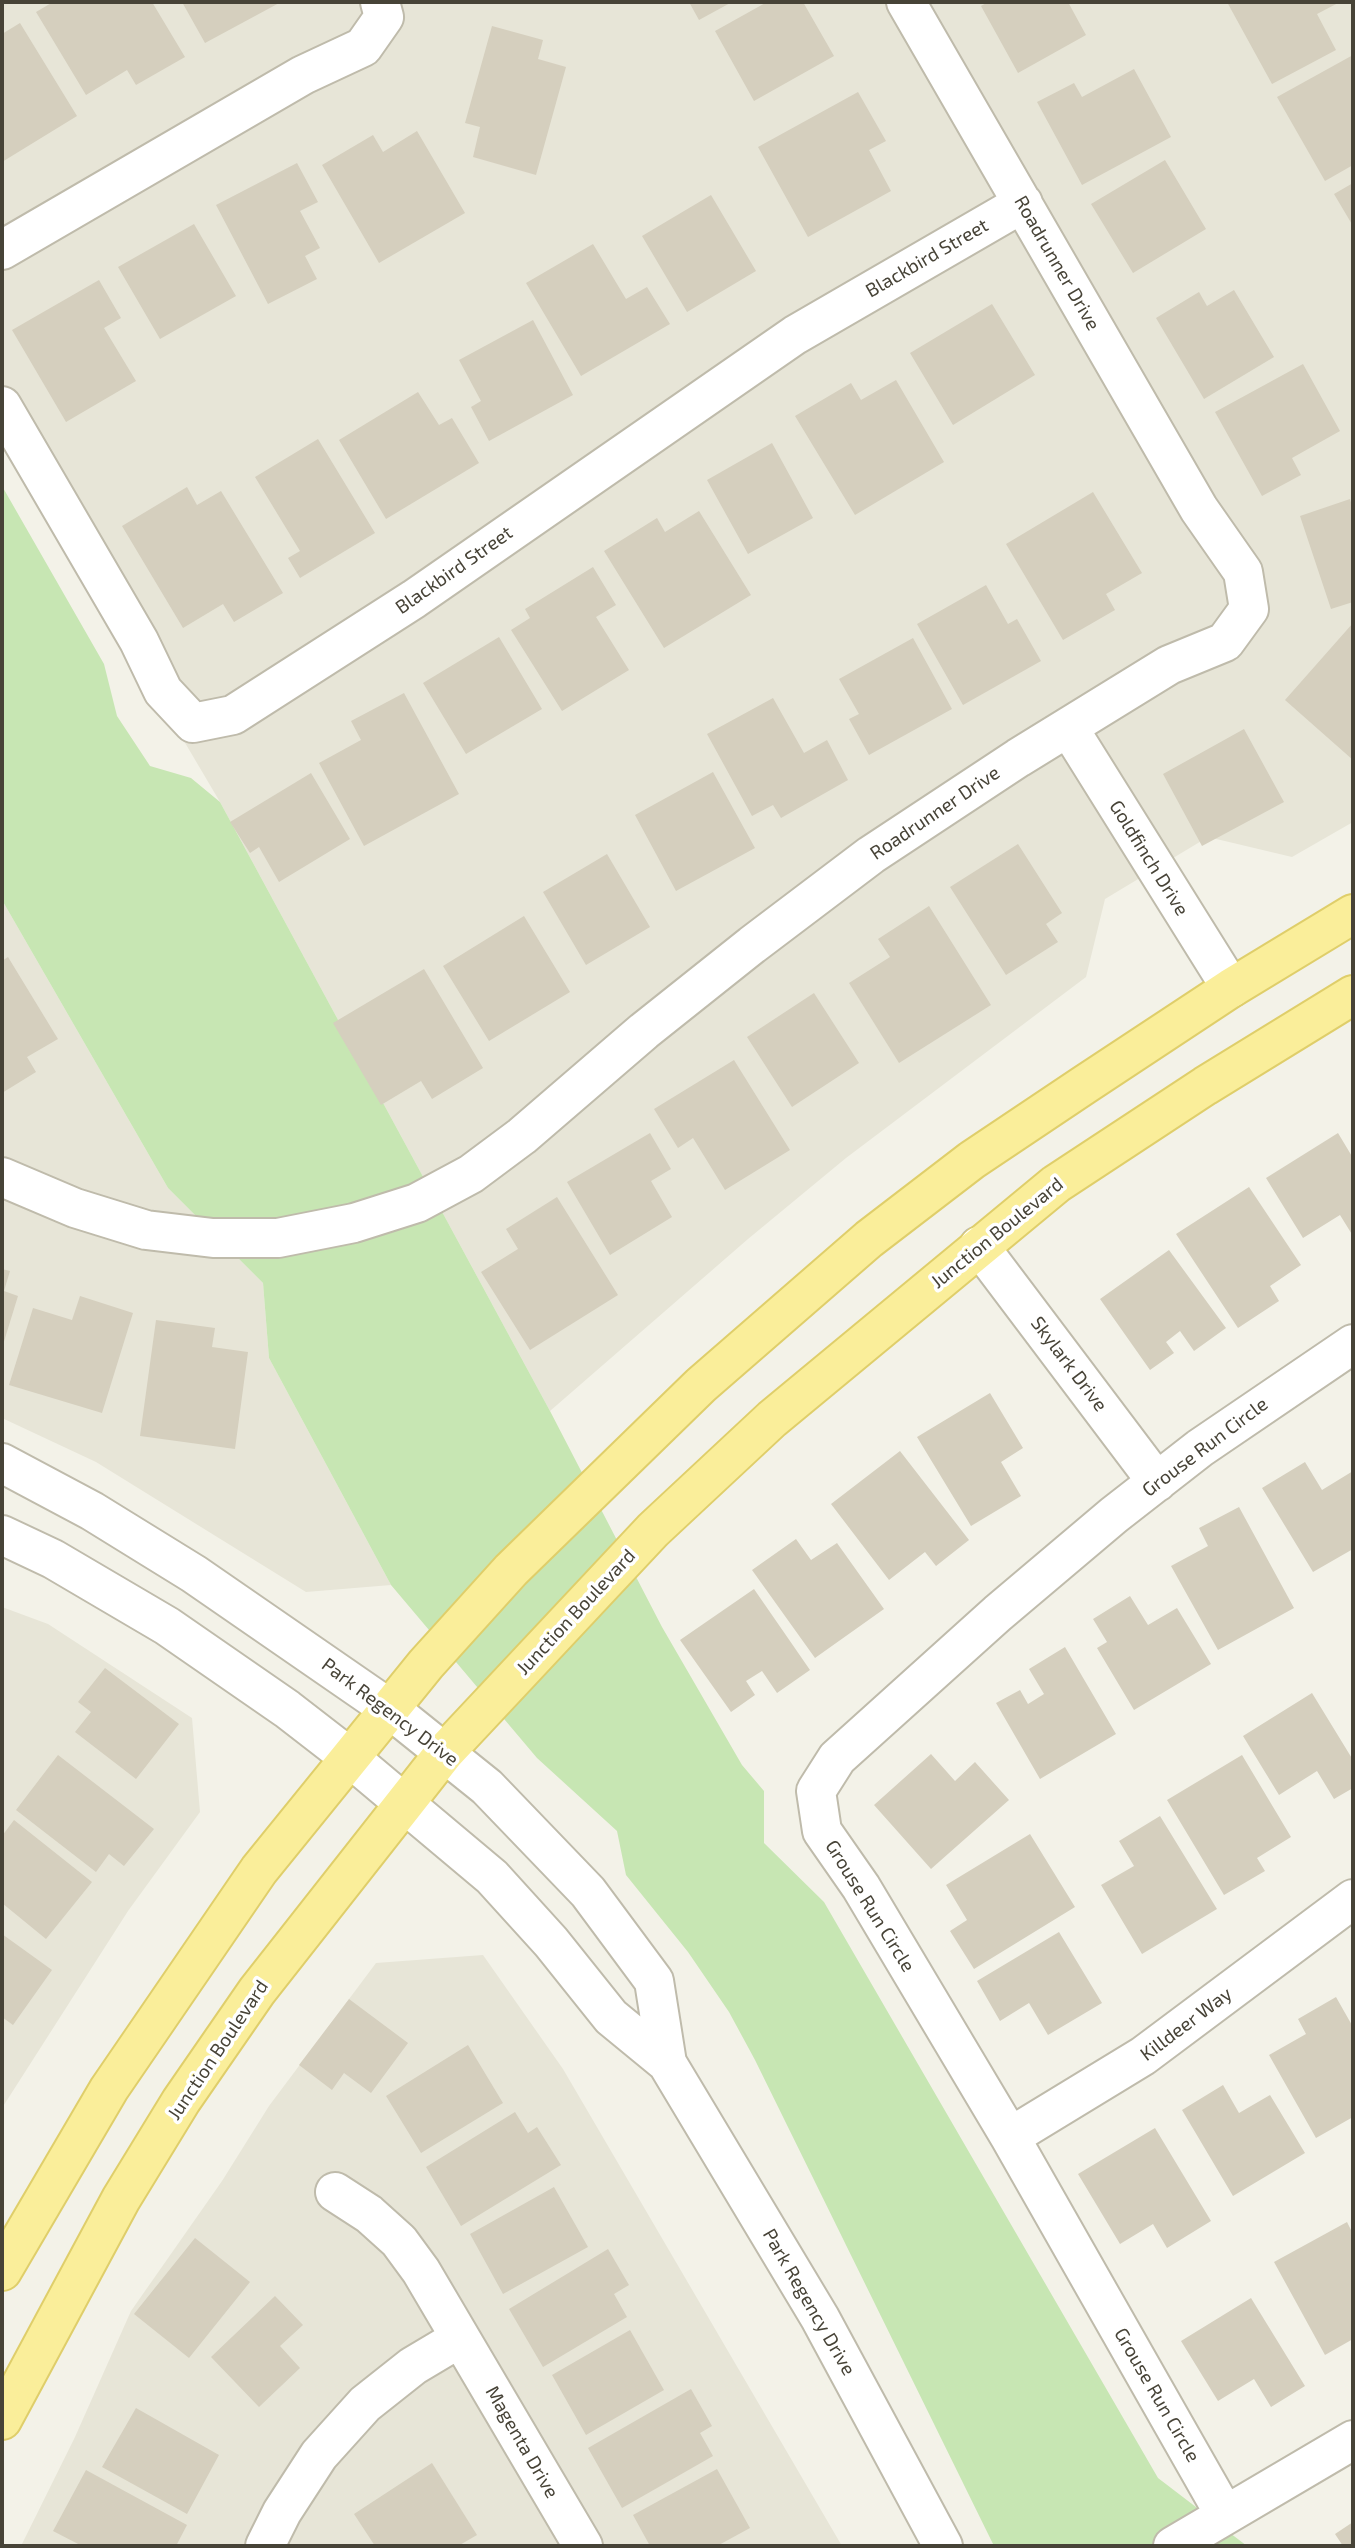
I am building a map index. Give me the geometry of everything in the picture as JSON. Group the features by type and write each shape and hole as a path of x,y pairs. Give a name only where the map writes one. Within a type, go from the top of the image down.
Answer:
{"main road":[{"path":"2,2271 109,2089 259,1870 426,1664 511,1570 701,1385 869,1239 972,1160 1231,988 1353,914"},
{"name":"Junction Boulevard","path":"2,2420 121,2199 181,2101 257,1991 445,1752 653,1530 772,1419 979,1246 1068,1177 1205,1086 1353,995"}],"street":[{"path":"2,250 303,75 363,47 383,17 380,2"},
{"name":"Roadrunner Drive","path":"2,1177 75,1208 146,1230 213,1238 278,1238 354,1223 417,1203 471,1174 522,1136 666,1013 871,855 1169,665 1226,642 1249,609 1243,572 1199,509 906,2"},
{"name":"Blackbird Street","path":"2,406 139,642 163,691 193,723 233,716 414,599 742,369 805,329 1023,203"},
{"name":"Goldfinch Drive","path":"1068,727 1231,988"},
{"name":"Skylark Drive","path":"979,1246 1157,1482"},
{"name":"Grouse Run Circle","path":"1225,2515 1010,2137 862,1887 822,1831 816,1791 837,1758 998,1613 1157,1482 1275,1395 1353,1344"},
{"name":"Park Regency Drive","path":"2,1464 92,1511 194,1574 391,1710 487,1787 588,1892 654,1981 667,2063"},
{"name":"Park Regency Drive","path":"2,1535 53,1559 167,1626 287,1709 349,1757 492,1877 551,1941 611,2017 667,2063 820,2318 943,2546"},
{"name":"Killdeer Way","path":"1010,2137 1143,2056 1353,1899"},
{"name":"Magenta Drive","path":"335,2192 369,2214 399,2241 460,2338 583,2546"},
{"path":"265,2546 282,2512 319,2455 365,2404 413,2366 460,2338"},
{"path":"1173,2546 1353,2440"}],"shaded area":[{"path":"2,2 1353,2 1353,822 1292,857 1208,837 1105,899 1086,977 846,1158 748,1239 550,1411 220,802 2,433"},
{"path":"2,900 168,1188 263,1283 269,1358 391,1585 306,1592 96,1462 2,1418"},
{"path":"2,1607 48,1624 192,1718 200,1812 128,1911 2,2108"},
{"path":"483,1955 563,2069 842,2546 21,2546 75,2437 131,2311 222,2181 269,2106 376,1963"}],"green space":[{"path":"2,486 104,664 117,716 150,766 191,778 220,802 550,1411 662,1627 742,1765 764,1791 764,1843 824,1902 1158,2478 1247,2546 994,2546 755,2060 729,2012 688,1952 626,1875 617,1831 537,1758 391,1585 269,1358 263,1283 168,1188 2,900"}],"building":[{"path":"53,2 152,2 185,57 136,85 127,70 86,95 36,12"},
{"path":"182,2 281,2 205,43"},
{"path":"689,2 732,2 699,20"},
{"path":"767,2 803,2 834,56 754,101 715,31"},
{"path":"988,2 1068,2 1086,35 1018,73 981,6"},
{"path":"1227,2 1340,2 1317,14 1336,50 1272,84"},
{"path":"20,23 77,116 2,162 2,34"},
{"path":"492,26 543,40 538,59 566,67 536,175 473,157 480,127 465,123"},
{"path":"1353,55 1353,165 1325,181 1277,97"},
{"path":"1134,69 1171,137 1082,185 1037,102 1074,83 1082,97"},
{"path":"858,92 886,141 869,150 891,191 808,237 758,147"},
{"path":"417,131 465,213 379,263 322,165 373,135 383,152"},
{"path":"1165,160 1206,229 1133,273 1091,204"},
{"path":"297,163 318,202 300,211 320,248 305,256 317,279 268,304 216,205"},
{"path":"1353,183 1353,226 1334,194"},
{"path":"711,195 756,271 687,312 642,236"},
{"path":"194,224 236,296 160,339 118,267"},
{"path":"593,244 626,299 647,287 670,324 581,376 526,283"},
{"path":"99,280 121,318 104,328 136,381 66,422 12,330"},
{"path":"1234,290 1274,357 1204,399 1156,318 1199,292 1207,306"},
{"path":"992,304 1035,375 953,425 910,353"},
{"path":"533,320 573,395 489,441 471,407 481,401 459,360"},
{"path":"1303,364 1340,431 1292,458 1301,475 1262,496 1215,412"},
{"path":"896,380 944,462 855,515 795,416 851,383 861,400"},
{"path":"418,392 439,425 452,418 479,463 386,519 339,440"},
{"path":"318,439 375,533 300,578 288,558 300,551 255,477"},
{"path":"772,443 813,518 748,554 707,480"},
{"path":"187,487 197,505 221,491 283,593 234,622 223,604 183,628 122,526"},
{"path":"1093,492 1142,573 1106,594 1115,610 1063,640 1006,544"},
{"path":"1350,499 1353,509 1353,602 1331,609 1300,516"},
{"path":"699,511 751,595 664,648 604,551 657,518 665,532"},
{"path":"593,567 616,605 596,617 629,670 562,711 511,630 530,618 525,609"},
{"path":"986,585 1008,624 1017,619 1041,661 963,705 917,624"},
{"path":"1353,623 1353,760 1285,700"},
{"path":"499,637 542,709 466,754 423,683"},
{"path":"913,638 952,709 869,755 849,719 859,714 839,679"},
{"path":"404,693 459,794 364,846 319,763 361,740 351,721"},
{"path":"773,698 804,753 827,740 848,780 781,818 773,805 752,816 707,734"},
{"path":"1244,729 1284,802 1202,846 1163,774"},
{"path":"713,772 755,848 676,891 635,815"},
{"path":"311,773 350,839 279,882 259,847 250,853 230,822"},
{"path":"1018,844 1062,913 1046,924 1058,942 1006,975 950,887"},
{"path":"607,854 650,927 586,965 543,892"},
{"path":"929,906 991,1005 899,1063 849,983 890,957 878,939"},
{"path":"524,916 570,992 489,1041 443,966"},
{"path":"8,957 58,1039 27,1057 36,1072 2,1093 2,961"},
{"path":"424,969 483,1068 432,1099 421,1081 381,1105 333,1023"},
{"path":"814,993 859,1063 792,1107 747,1037"},
{"path":"734,1060 790,1150 725,1190 693,1138 678,1148 654,1109"},
{"path":"650,1133 671,1169 651,1181 672,1217 610,1255 567,1182"},
{"path":"1338,1133 1353,1158 1353,1236 1340,1215 1303,1238 1266,1178"},
{"path":"1249,1187 1301,1265 1270,1286 1279,1301 1238,1328 1176,1234"},
{"path":"557,1197 618,1295 530,1350 481,1272 518,1249 506,1229"},
{"path":"1169,1250 1226,1328 1194,1351 1180,1331 1166,1342 1174,1353 1150,1370 1100,1299"},
{"path":"2,1269 10,1271 4,1291 18,1296 2,1348"},
{"path":"80,1296 133,1313 102,1413 9,1385 33,1308 72,1320"},
{"path":"156,1320 215,1328 212,1347 248,1352 235,1449 140,1436"},
{"path":"990,1393 1023,1448 1001,1462 1021,1496 971,1526 917,1437"},
{"path":"900,1451 969,1540 936,1566 925,1552 889,1580 831,1504"},
{"path":"1305,1462 1322,1490 1353,1471 1353,1549 1313,1572 1262,1488"},
{"path":"1239,1507 1294,1608 1218,1650 1171,1566 1208,1546 1199,1528"},
{"path":"796,1539 811,1560 837,1543 884,1609 815,1658 752,1570"},
{"path":"754,1589 810,1670 777,1693 762,1671 746,1681 755,1695 731,1712 680,1640"},
{"path":"1130,1596 1148,1625 1177,1608 1211,1664 1134,1710 1097,1648 1107,1642 1093,1619"},
{"path":"1065,1647 1116,1734 1040,1779 996,1703 1020,1690 1028,1704 1044,1694 1029,1669"},
{"path":"105,1668 179,1724 136,1779 75,1732 91,1712 78,1702"},
{"path":"1312,1693 1353,1760 1353,1788 1334,1799 1317,1771 1279,1795 1243,1736"},
{"path":"931,1754 955,1781 975,1762 1009,1800 931,1869 874,1805"},
{"path":"58,1755 154,1829 124,1866 109,1854 96,1872 16,1810"},
{"path":"1242,1755 1291,1837 1257,1858 1265,1871 1224,1895 1167,1800"},
{"path":"1160,1816 1217,1909 1142,1954 1101,1885 1134,1866 1119,1841"},
{"path":"14,1820 92,1882 46,1939 2,1903 2,1836"},
{"path":"1030,1834 1075,1907 974,1969 950,1931 967,1920 946,1885"},
{"path":"1059,1932 1102,2003 1048,2035 1029,2003 1000,2021 977,1981"},
{"path":"2,1934 52,1970 13,2025 2,2017"},
{"path":"1336,1997 1353,2027 1353,2117 1316,2138 1269,2055 1306,2034 1298,2019"},
{"path":"349,1999 408,2043 371,2093 344,2073 332,2090 299,2065"},
{"path":"468,2045 503,2103 421,2153 386,2096"},
{"path":"1223,2085 1239,2113 1270,2095 1305,2153 1233,2196 1182,2110"},
{"path":"515,2112 528,2133 537,2127 561,2165 461,2226 426,2167"},
{"path":"1155,2128 1211,2221 1167,2248 1153,2224 1120,2244 1078,2174"},
{"path":"554,2187 588,2247 503,2294 470,2234"},
{"path":"1347,2222 1353,2234 1353,2339 1325,2355 1274,2262"},
{"path":"195,2238 250,2282 189,2358 134,2314"},
{"path":"608,2249 629,2285 614,2294 627,2317 543,2367 509,2309"},
{"path":"275,2296 303,2325 280,2346 300,2368 259,2407 211,2357"},
{"path":"1251,2298 1305,2386 1271,2407 1254,2379 1218,2401 1181,2341"},
{"path":"630,2330 664,2390 586,2435 552,2375"},
{"path":"691,2389 712,2426 700,2433 713,2456 622,2508 588,2448"},
{"path":"136,2408 219,2455 187,2514 102,2467"},
{"path":"432,2463 477,2535 458,2546 375,2546 354,2514"},
{"path":"717,2469 750,2528 717,2546 650,2546 633,2515"},
{"path":"86,2470 187,2525 176,2546 82,2546 53,2531"},
{"path":"1353,2522 1353,2546 1343,2546 1335,2534"}]}
